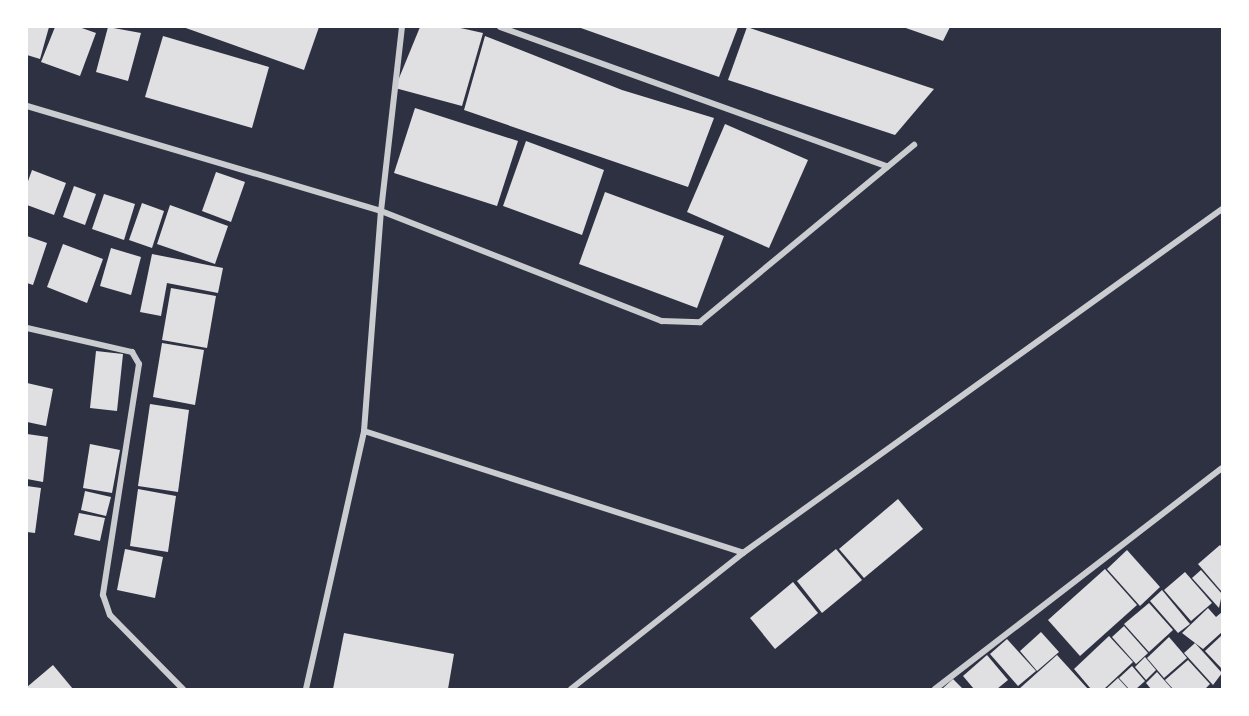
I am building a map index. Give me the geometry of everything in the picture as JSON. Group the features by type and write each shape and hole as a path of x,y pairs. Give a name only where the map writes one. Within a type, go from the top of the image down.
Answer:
{"street":[{"path":"306,689 364,431 381,211 402,27"},
{"path":"500,27 888,167"},
{"path":"27,106 381,211 662,321 700,322 914,145"},
{"path":"571,689 743,553 1222,209"},
{"path":"27,328 132,352 139,364 103,595 110,615 183,689"},
{"path":"364,431 743,553"},
{"path":"935,689 1222,468"}],"building":[{"path":"27,27 49,27 40,59 27,55"},
{"path":"55,27 79,27 96,33 80,76 41,62"},
{"path":"108,27 141,33 128,81 96,72"},
{"path":"183,27 319,27 304,70"},
{"path":"420,27 456,27 483,33 462,106 395,88"},
{"path":"578,27 738,27 719,77"},
{"path":"747,27 934,89 895,135 728,80"},
{"path":"903,27 950,27 943,41"},
{"path":"163,36 269,67 252,128 145,97"},
{"path":"485,36 622,90 714,118 688,187 464,110"},
{"path":"415,108 518,141 497,206 394,173"},
{"path":"725,124 808,160 769,248 687,212"},
{"path":"526,141 604,170 582,235 503,206"},
{"path":"32,170 66,183 54,215 27,205 27,184"},
{"path":"216,172 245,182 231,222 202,211"},
{"path":"74,186 96,194 85,225 63,217"},
{"path":"605,192 724,236 697,308 579,264"},
{"path":"104,194 135,204 124,240 92,229"},
{"path":"142,203 164,211 152,248 129,240"},
{"path":"170,205 228,226 215,264 157,244"},
{"path":"27,236 47,243 33,285 27,283"},
{"path":"63,244 103,259 87,303 47,287"},
{"path":"111,248 141,257 131,295 100,286"},
{"path":"152,254 223,268 218,293 167,283 161,316 140,312"},
{"path":"171,288 216,296 207,348 162,340"},
{"path":"162,343 204,350 195,405 153,397"},
{"path":"96,351 123,354 117,411 90,408"},
{"path":"27,383 53,389 46,426 27,422"},
{"path":"150,404 189,410 178,492 138,486"},
{"path":"27,434 48,437 43,482 27,479"},
{"path":"90,444 120,450 112,493 83,488"},
{"path":"27,486 41,488 35,533 27,532"},
{"path":"138,489 176,496 168,552 130,546"},
{"path":"85,491 111,497 106,516 81,510"},
{"path":"898,499 923,529 864,578 839,549"},
{"path":"79,513 105,518 100,541 74,535"},
{"path":"1220,545 1222,547 1222,592 1198,564"},
{"path":"125,549 163,557 155,598 117,590"},
{"path":"836,549 862,580 822,613 797,581"},
{"path":"1127,550 1160,587 1140,606 1107,569"},
{"path":"1105,569 1137,605 1080,656 1048,620"},
{"path":"1201,570 1222,594 1219,608 1192,578"},
{"path":"1185,572 1212,603 1191,621 1164,590"},
{"path":"793,582 818,613 775,649 750,618"},
{"path":"1162,590 1190,624 1178,633 1150,601"},
{"path":"1149,603 1173,630 1149,652 1124,624"},
{"path":"1208,608 1216,617 1222,612 1222,632 1203,649 1182,633"},
{"path":"1124,626 1148,653 1136,664 1112,637"},
{"path":"1041,632 1059,652 1037,671 1020,651"},
{"path":"344,633 454,654 448,689 333,689"},
{"path":"1222,635 1222,669 1205,651"},
{"path":"1109,636 1133,662 1104,689 1091,689 1074,669"},
{"path":"1169,637 1187,658 1164,678 1147,658"},
{"path":"1007,639 1036,671 1018,686 990,654"},
{"path":"1195,643 1222,673 1213,685 1184,653"},
{"path":"987,655 1008,680 997,689 974,689 963,676"},
{"path":"1057,655 1088,689 1019,689"},
{"path":"1145,657 1156,670 1146,680 1135,667"},
{"path":"1188,660 1210,684 1205,689 1173,689 1165,680"},
{"path":"53,665 73,689 27,689 27,687"},
{"path":"1132,666 1145,681 1136,689 1129,689 1119,678"},
{"path":"1157,672 1172,689 1151,689 1146,683"},
{"path":"1118,678 1128,689 1106,689"},
{"path":"953,679 963,689 942,689"}]}
